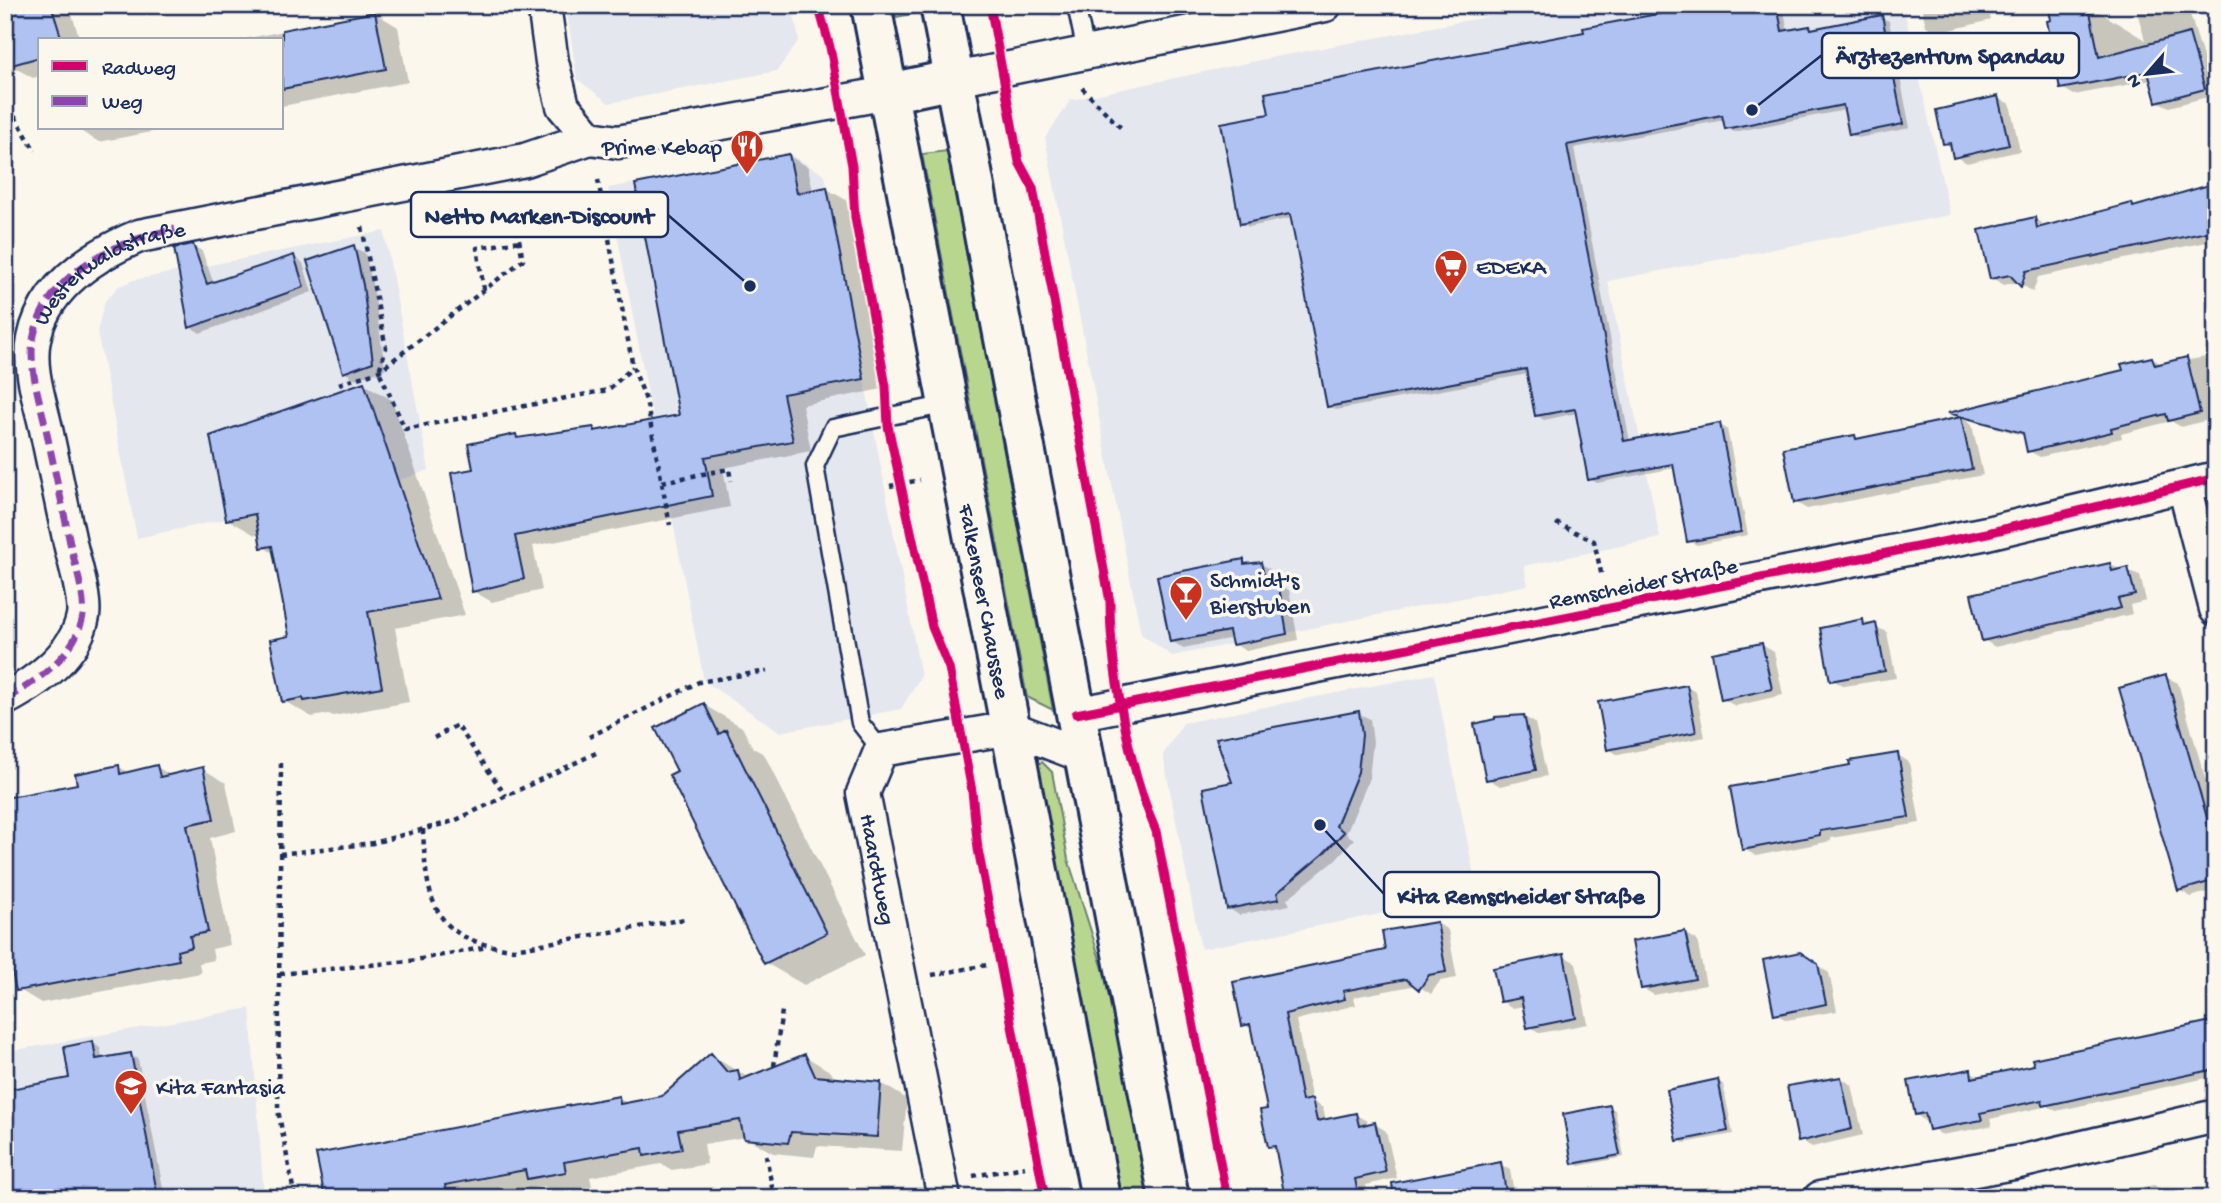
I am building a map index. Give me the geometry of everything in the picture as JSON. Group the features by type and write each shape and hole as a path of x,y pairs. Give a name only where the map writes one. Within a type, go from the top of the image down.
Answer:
{"main road":[{"name":"Falkenseer Chaussee","path":"871,5 1101,1198"},
{"path":"940,5 1169,1198"},
{"path":"888,93 955,79"}],"street":[{"path":"544,5 552,62 563,106 590,138"},
{"path":"955,79 1279,10 1325,5"},
{"name":"Westerwaldstraße","path":"5,699 34,684 65,653 83,616 34,377 33,340 47,303 75,274 107,250 139,236 525,160 590,138 618,142 888,93"},
{"name":"Remscheider Straße","path":"1076,714 1987,533 2216,478"},
{"path":"2184,486 2216,609"},
{"path":"881,750 1011,728 1084,757"},
{"name":"Haardtweg","path":"881,750 863,793 942,1190"},
{"path":"1820,1198 2019,1162 2216,1116"}],"lane":[{"path":"1076,5 1086,52"},
{"path":"881,750 860,723 815,466 833,428 948,404"}],"path":[{"path":"1082,88 1123,130"},
{"path":"5,99 35,150"},
{"path":"598,180 632,368 646,400 670,525"},
{"path":"339,384 379,371 523,260 511,197"},
{"path":"361,225 386,348 379,371 405,429 608,390 632,368"},
{"path":"484,290 477,248 520,241"},
{"path":"662,482 729,469 731,481"},
{"path":"890,486 920,481"},
{"path":"1556,523 1594,541 1602,581"},
{"path":"589,737 699,682 767,671"},
{"path":"435,738 457,725 506,796"},
{"path":"280,854 373,843 454,821 598,752"},
{"path":"281,763 278,1110 295,1198"},
{"path":"424,829 427,889 435,909 450,927 470,941 488,947 514,949 685,919"},
{"path":"280,974 410,961 488,947"},
{"path":"901,981 986,965"},
{"path":"774,1066 782,1012"},
{"path":"766,1155 774,1198"},
{"path":"942,1190 1025,1167"}],"shaded area":[{"path":"566,5 792,5 799,40 777,71 609,103 577,79"},
{"path":"1036,5 1114,5 1053,17"},
{"path":"1549,5 1903,5 1950,215 1608,281 1660,538 1524,566 1528,585 1172,656 1141,634 1045,138 1071,100 1275,57"},
{"path":"789,154 825,175 921,676 901,709 780,732 704,681 608,188"},
{"path":"384,231 429,470 382,486 137,538 97,331 105,301 119,286 134,280"},
{"path":"1434,674 1478,895 1201,949 1163,755 1183,723"},
{"name":"Kita Fantasia","path":"250,1008 264,1198 5,1198 5,1052"}],"green space":[{"path":"894,5 921,5 922,12 896,17"},
{"path":"947,151 1053,710 1027,697 922,154"},
{"path":"1042,762 1052,772 1068,859 1111,994 1150,1198 1121,1198 1038,764"}],"building":[{"path":"5,5 51,5 61,38 38,38 38,58 5,67"},
{"name":"EDEKA","path":"1705,5 1777,5 1782,31 1810,26 1811,29 1882,15 1903,124 1849,135 1843,105 1725,129 1722,115 1567,145 1624,441 1720,423 1741,532 1687,542 1673,464 1588,480 1575,409 1535,416 1526,369 1327,407 1290,214 1240,224 1221,123 1269,114 1265,93 1584,32 1583,28"},
{"path":"2048,5 2081,5 2083,14 2090,12 2099,57 2189,33 2205,89 2156,102 2148,72 2060,89 2047,21 2051,20"},
{"path":"375,12 386,69 284,89 282,30"},
{"path":"1998,96 2009,145 1953,158 1950,143 1943,144 1936,110"},
{"path":"789,154 797,193 827,187 864,379 783,394 793,441 705,457 712,496 515,536 524,579 472,592 451,473 473,469 468,444 516,434 517,438 594,427 594,431 679,415 635,184"},
{"path":"2216,183 2216,230 2026,271 2021,287 2010,275 1990,279 1979,230 2035,217 2037,228 2132,203 2133,207"},
{"path":"193,244 207,284 294,255 304,287 189,328 174,248"},
{"path":"354,245 363,285 373,362 343,373 307,261"},
{"path":"2152,357 2155,365 2187,357 2200,413 2168,421 2166,414 2111,428 2112,432 2027,452 2023,433 1948,413 2123,370 2121,364"},
{"path":"364,382 438,599 368,612 382,687 304,701 303,698 282,702 270,640 289,636 272,546 261,548 255,514 226,520 210,436"},
{"path":"1961,417 1972,469 1794,503 1783,448 1855,435 1856,439"},
{"path":"1244,559 1244,564 1261,562 1266,584 1278,581 1287,634 1232,645 1229,631 1170,642 1157,576"},
{"path":"2110,563 2112,571 2128,567 2135,595 2118,599 2121,608 1982,641 1971,594"},
{"path":"1863,619 1864,626 1876,623 1885,671 1830,681 1820,628"},
{"path":"1762,643 1772,689 1721,700 1712,653"},
{"path":"2166,675 2216,849 2216,880 2178,891 2119,688"},
{"path":"1687,685 1696,732 1607,750 1598,702"},
{"path":"704,703 719,734 726,730 827,933 764,964 669,775 677,771 655,728"},
{"path":"1359,711 1362,735 1358,772 1336,826 1344,832 1323,854 1277,893 1279,899 1227,909 1203,788 1232,782 1216,738"},
{"path":"1524,715 1536,770 1486,780 1474,724 1495,717"},
{"path":"1898,753 1909,817 1820,831 1820,835 1742,850 1730,787 1850,765 1849,761"},
{"path":"119,765 120,774 157,765 160,777 203,767 214,819 187,825 208,932 190,936 192,947 177,951 179,960 16,991 5,939 5,917 10,915 5,889 5,798 77,784 75,774"},
{"path":"1437,922 1446,972 1429,975 1419,990 1406,979 1343,991 1345,999 1285,1014 1302,1101 1312,1099 1317,1121 1356,1113 1359,1126 1375,1122 1386,1172 1355,1179 1359,1198 1285,1198 1275,1146 1268,1147 1260,1110 1267,1109 1250,1024 1242,1026 1233,982 1385,950 1382,931"},
{"path":"1685,931 1695,979 1641,989 1632,941"},
{"path":"1800,952 1818,964 1826,1004 1774,1015 1763,960"},
{"path":"1564,954 1576,1018 1527,1028 1521,998 1500,1002 1493,968"},
{"path":"2216,1020 2216,1069 2043,1106 2042,1100 1980,1113 1982,1120 1929,1130 1925,1113 1915,1115 1908,1081 1971,1069 1972,1078 2034,1065 2032,1059"},
{"path":"93,1041 96,1059 131,1053 158,1198 5,1198 5,1090 69,1078 64,1047"},
{"path":"711,1053 727,1072 738,1070 740,1080 805,1054 815,1076 881,1082 877,1137 791,1132 788,1143 744,1139 740,1120 678,1130 682,1149 644,1156 643,1148 564,1162 566,1172 527,1179 525,1170 445,1185 447,1194 425,1198 325,1198 316,1154 619,1096 620,1104 662,1096"},
{"path":"1841,1077 1852,1129 1798,1142 1787,1086"},
{"path":"1718,1079 1728,1131 1677,1141 1667,1090"},
{"path":"1610,1105 1620,1155 1572,1164 1563,1114"},
{"path":"1501,1162 1507,1198 1394,1198 1392,1183"}],"marked path":[{"path":"5,699 42,675 64,654 79,630 83,616 81,590 33,372 33,340 40,317 52,296 86,264 130,242 175,229"}],"cycle path":[{"path":"818,5 830,47 852,166 855,218 886,386 888,426 932,627 949,668 972,791 978,849 1045,1198"},
{"path":"990,5 1019,162 1033,188 1110,602 1123,719 1138,779 1156,831 1227,1198"},
{"path":"1076,714 1987,533 2216,478"}],"place":[{"name":"Ärztezentrum Spandau","path":"1752,110"},
{"name":"Prime Kebap","path":"747,176"},
{"name":"Netto Marken-Discount","path":"750,286"},
{"name":"EDEKA","path":"1451,296"},
{"name":"Schmidt's Bierstuben","path":"1186,622"},
{"name":"Kita Remscheider Straße","path":"1320,825"},
{"name":"Kita Fantasia","path":"131,1116"}]}
